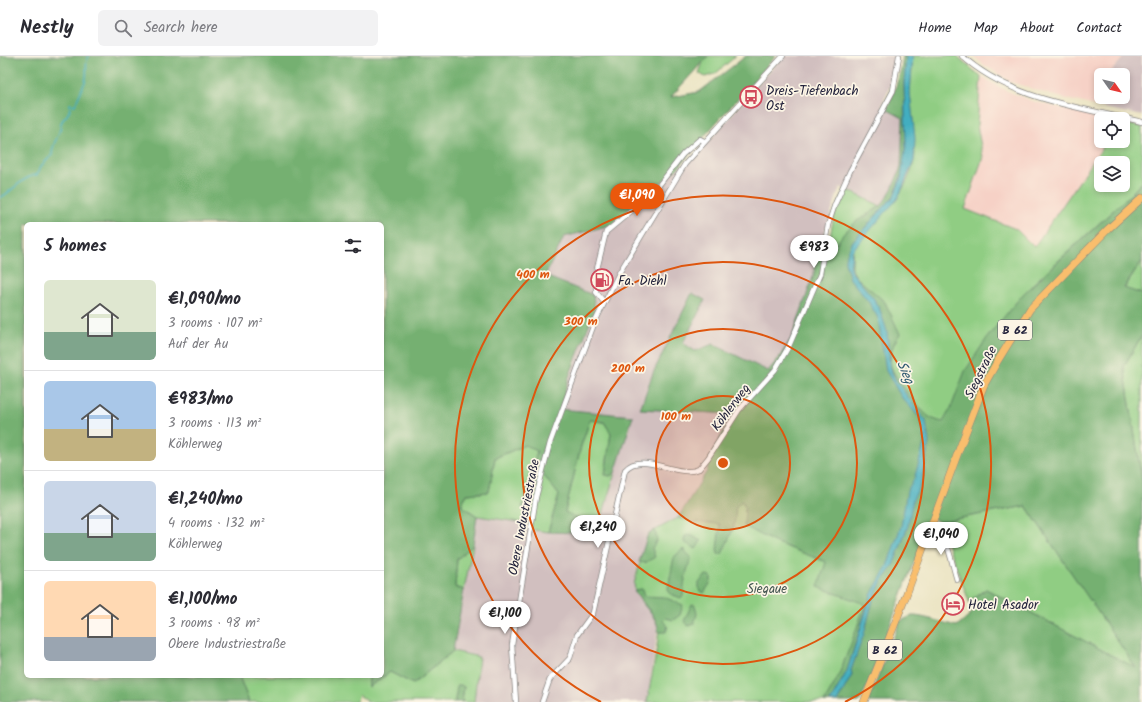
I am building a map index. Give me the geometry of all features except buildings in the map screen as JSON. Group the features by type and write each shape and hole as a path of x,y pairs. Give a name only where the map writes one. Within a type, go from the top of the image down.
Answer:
{"main road":[{"name":"Siegstraße","path":"864,702 905,598 984,385 1018,324 1030,309 1089,247 1142,198"}],"street":[{"path":"604,302 596,292 596,273 606,232 653,193 690,148 700,140 704,141 783,56"},
{"name":"Köhlerweg","path":"542,702 550,679 570,658 578,635 593,613 625,470 631,464 641,462 686,471 699,469 708,458 739,410 775,370 789,346 820,274 828,225 835,204 850,171 893,91 899,56"},
{"path":"962,56 992,78 1020,92 1142,122"},
{"name":"Obere Industriestraße","path":"516,702 512,663 515,620 536,497 550,443 604,302 621,268 685,164 704,141"},
{"path":"932,526 938,530 944,539 957,580"}],"shaded area":[{"path":"783,56 897,56 890,86 881,106 903,118 901,167 892,189 881,206 840,187 820,246 813,277 789,346 768,371 713,344 695,351 683,343 705,300 640,409 733,413 710,458 707,471 678,518 648,534 639,562 634,590 639,599 650,611 658,627 647,702 474,702 479,657 453,651 477,516 597,534 632,417 560,409 569,377 588,329 593,295 544,276 564,237 611,225 678,168 695,157"},
{"path":"973,56 1125,56 1114,68 1094,68 1094,104 1100,104 1099,107 1051,95 1011,82 984,65"},
{"path":"1125,56 1142,56 1142,116 1130,113 1130,112 1099,107 1100,104 1130,104 1130,68 1114,68"},
{"path":"981,77 1007,91 1032,101 1094,116 1094,148 1102,148 1097,156 1094,156 1094,160 1034,247 1016,229 965,209 983,157 977,125"}],"green space":[{"path":"0,56 708,56 671,97 699,92 746,56 776,56 707,133 678,168 611,225 564,237 545,276 593,295 595,309 569,377 560,409 633,416 615,473 610,476 605,475 611,433 604,422 590,420 581,446 565,512 582,521 577,533 548,532 559,495 540,471 528,513 522,508 537,451 525,445 495,458 489,492 467,494 461,505 477,516 473,545 457,559 455,587 464,590 453,651 413,684 390,672 384,676 384,222 24,222 24,678 240,678 249,702 0,702"},
{"path":"708,56 736,56 715,74 705,77 699,73 703,62"},
{"path":"903,56 906,56 904,83 906,145 904,166 894,196 853,241 852,269 856,277 885,302 900,334 895,341 891,353 891,366 901,384 913,400 931,418 943,422 951,408 965,371 989,335 1023,294 1129,196 1142,182 1142,261 1124,288 1142,294 1142,335 1124,366 1142,481 1142,702 868,702 900,621 910,616 916,616 957,626 974,611 969,601 986,589 1136,668 1026,506 939,522 931,517 866,689 859,702 837,702 852,675 851,670 867,624 867,605 847,671 830,702 824,702 837,679 865,604 818,587 826,562 774,542 744,526 745,507 742,501 736,506 734,527 722,554 718,554 717,550 720,524 694,522 678,518 707,471 710,458 733,414 640,409 653,373 692,293 705,300 683,343 695,351 713,344 768,371 789,346 813,277 820,246 833,248 845,232 857,221 881,206 892,189 901,167 903,118 886,109 897,84"},
{"name":"Siegaue","path":"913,56 957,56 981,77 977,125 983,157 965,209 1016,229 1034,247 1094,160 1094,192 1130,192 1130,156 1097,156 1102,148 1130,148 1130,124 1142,127 1142,182 1129,196 1033,284 839,702 647,702 656,650 658,626 652,615 640,601 634,584 648,534 678,518 682,519 761,387 844,258 864,233 896,199 911,172 915,155 910,92"},
{"path":"845,189 881,206 855,224 833,248 828,247 834,216"},
{"path":"1142,261 1142,294 1124,289"},
{"path":"1142,335 1142,481 1124,366"},
{"path":"590,420 604,422 611,433 605,474 610,476 615,473 597,534 577,533 579,526 565,512 581,446"},
{"path":"525,445 538,451 528,512 540,471 559,495 548,532 534,530 526,523 477,516 461,505 467,494 489,492 495,458"},
{"path":"1026,506 1137,669 986,589 969,601 939,522"},
{"path":"655,530 657,540 652,548 655,557 645,563 639,562 648,534"},
{"path":"691,535 701,541 696,549 684,542 685,536"},
{"path":"473,545 464,590 455,587 457,559"},
{"path":"683,549 691,557 685,578 683,596 681,598 670,594 668,589 674,557"},
{"path":"706,575 711,576 711,582 704,593 699,590 699,583"},
{"path":"642,589 644,596 664,597 683,605 680,615 673,620 666,618 663,621 668,626 666,632 658,632 658,626 653,615 634,590"},
{"path":"692,604 695,605 697,614 694,624 688,626 684,621"},
{"path":"453,651 479,657 474,702 462,702 464,687 455,697 455,702 367,702 359,695 356,702 249,702 240,678 369,678 369,687 382,678 384,678 384,676 390,672 413,684"},
{"path":"369,678 382,678 369,687"},
{"path":"457,685 464,687 462,702 455,702"}],"water":[{"path":"906,56 913,56 910,92 915,138 914,161 898,198 852,251 850,270 874,299 880,310 887,331 890,368 896,381 926,421 929,442 924,472 919,488 913,499 908,526 893,566 882,581 873,600 864,634 851,670 852,675 837,702 830,702 847,671 871,595 887,566 901,526 907,491 914,479 925,440 920,418 902,398 886,371 878,318 868,301 850,279 845,262 845,258 853,241 894,196 901,178 906,145 904,83"}],"waterway":[{"path":"0,198 23,181 37,175 41,166 52,155 61,122 67,116 70,104 75,105 85,81 88,56"}],"place":[{"name":"Dreis-Tiefenbach Ost","path":"751,97"},
{"name":"Fa. Diehl","path":"602,280"},
{"name":"Hotel Asador","path":"953,604"}],"water label":[{"name":"Sieg","path":"906,372"}]}
